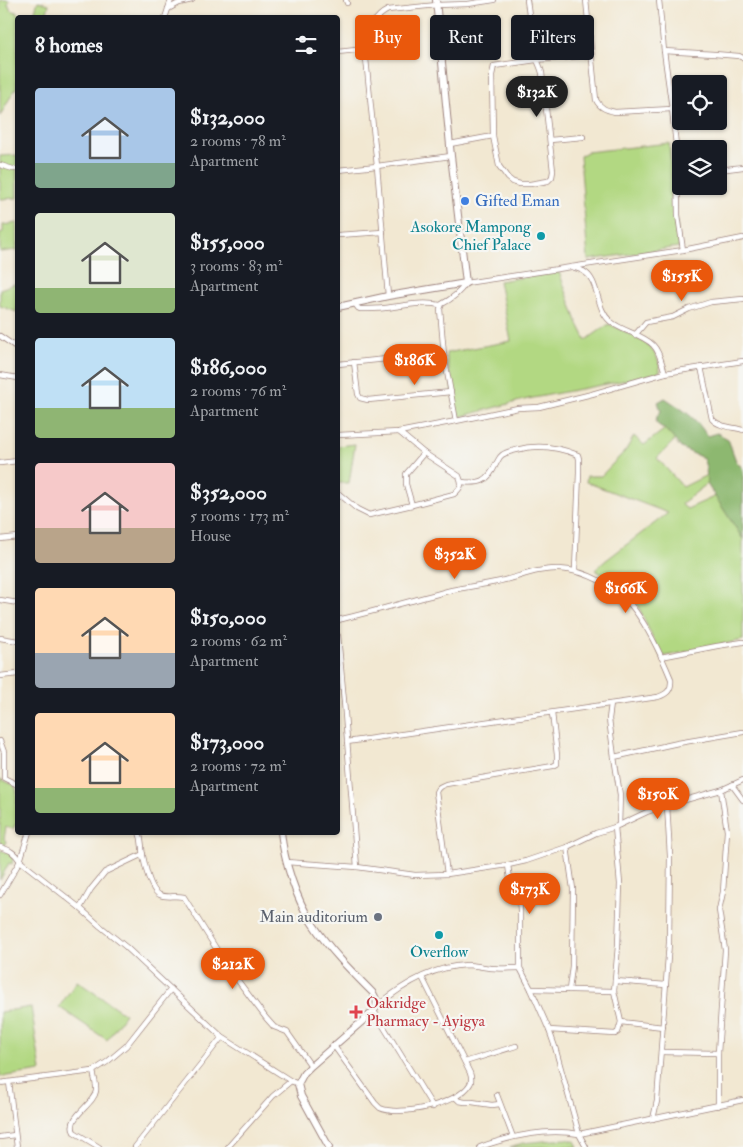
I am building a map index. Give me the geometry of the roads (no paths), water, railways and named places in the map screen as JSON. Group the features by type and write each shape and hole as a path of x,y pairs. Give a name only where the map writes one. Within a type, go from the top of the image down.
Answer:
{"street":[{"path":"165,15 172,0"},
{"path":"168,9 179,3 192,0"},
{"path":"380,15 382,12 394,8 437,3 468,4 494,0"},
{"path":"528,0 530,15"},
{"path":"586,0 587,15"},
{"path":"591,60 596,100 603,108 615,112 672,109 664,52 660,0"},
{"path":"355,304 360,309 418,303 440,305 460,291 466,283 445,103 437,3"},
{"path":"340,52 355,50"},
{"path":"664,52 714,54 743,58"},
{"path":"366,60 388,296"},
{"path":"536,60 542,72 553,171 552,177 548,181 520,184 508,178 499,166 494,136 492,75 494,66 498,64 536,60"},
{"path":"450,144 494,136"},
{"path":"550,140 583,137"},
{"path":"340,170 451,156"},
{"path":"0,164 15,169"},
{"path":"727,169 743,168"},
{"path":"678,195 678,215 683,250"},
{"path":"340,235 383,232"},
{"path":"340,307 388,296 683,250 743,238"},
{"path":"571,267 583,271 589,276 595,286 602,312 610,321 654,346 665,373"},
{"path":"635,335 646,322 673,317 689,309 711,302 743,299"},
{"path":"440,305 444,355 456,421"},
{"path":"0,336 15,346"},
{"path":"340,364 444,355"},
{"path":"354,362 358,394 363,399 451,392"},
{"path":"340,435 398,432 518,408 553,404 665,373 743,362"},
{"path":"701,368 712,419 715,423 743,430"},
{"path":"0,375 15,378"},
{"path":"340,495 357,509 369,515 412,506 454,494 460,490 462,482 459,476 424,453 398,432"},
{"path":"462,482 475,484 480,482 492,473 499,457 504,453 526,447 541,446 578,454 575,570"},
{"path":"412,506 406,484 406,474 424,453"},
{"path":"0,463 15,462"},
{"path":"0,540 15,538"},
{"path":"340,619 454,590 512,579 542,570 575,570 592,576 616,591 634,607 661,657 672,684 665,695 658,697 347,742"},
{"path":"0,600 15,602"},
{"path":"0,638 15,640"},
{"path":"661,657 743,642"},
{"path":"340,660 357,867"},
{"path":"0,676 15,674"},
{"path":"549,1030 615,1034 618,1032 621,1022 614,991 620,884 617,826 620,795 609,719 611,704"},
{"path":"447,874 436,792 440,786 446,784 557,764 552,713"},
{"path":"614,757 671,744 743,732"},
{"path":"0,741 4,752 4,778 15,783"},
{"path":"286,862 357,867 415,875 447,874 508,865 567,847 647,812 721,790 743,780"},
{"path":"732,784 743,800"},
{"path":"718,1106 718,1053 725,950 720,910 727,831 721,790"},
{"path":"653,1119 657,1101 669,943 670,856 667,805"},
{"path":"0,895 20,861 28,835"},
{"path":"140,835 142,854 148,878 155,892 161,896 184,897 227,966 266,1018 274,1027 287,1032 311,1066"},
{"path":"282,835 286,862 311,922 334,952 373,993 376,1000 376,1009 433,1107"},
{"path":"0,847 15,853 20,861 126,947 222,1037 298,1084"},
{"path":"567,847 573,889 572,966 569,990"},
{"path":"80,908 91,889 105,872 142,854"},
{"path":"508,865 510,879 519,899 520,968 549,1030 579,1134 586,1147"},
{"path":"329,1147 301,1096 298,1084 304,1073 311,1066 392,993 422,977 441,969 465,965 491,968 520,968"},
{"path":"334,1046 375,1103 380,1107 395,1110 433,1107 458,1096 470,1085 470,1072 422,977"},
{"path":"615,982 666,985"},
{"path":"0,1083 93,1072 126,1046 171,988"},
{"path":"531,989 614,991"},
{"path":"621,1022 663,1027"},
{"path":"135,1147 222,1037"},
{"path":"465,1062 516,1046"},
{"path":"661,1052 718,1053"},
{"path":"93,1072 96,1092 76,1117 72,1128 74,1132 99,1147"},
{"path":"228,1147 291,1080"},
{"path":"9,1082 17,1147"},
{"path":"496,1095 513,1138"},
{"path":"455,1097 458,1101 492,1105 500,1104"},
{"path":"480,1147 499,1140 527,1134 565,1132 579,1134 743,1100"},
{"path":"0,1137 16,1135"}],"place":[{"name":"Gifted Eman","path":"465,201"},
{"name":"Asokore Mampong Chief Palace","path":"541,236"},
{"name":"Main auditorium","path":"378,917"},
{"name":"Overflow","path":"439,935"},
{"name":"Oakridge Pharmacy - Ayigya","path":"356,1012"}]}
